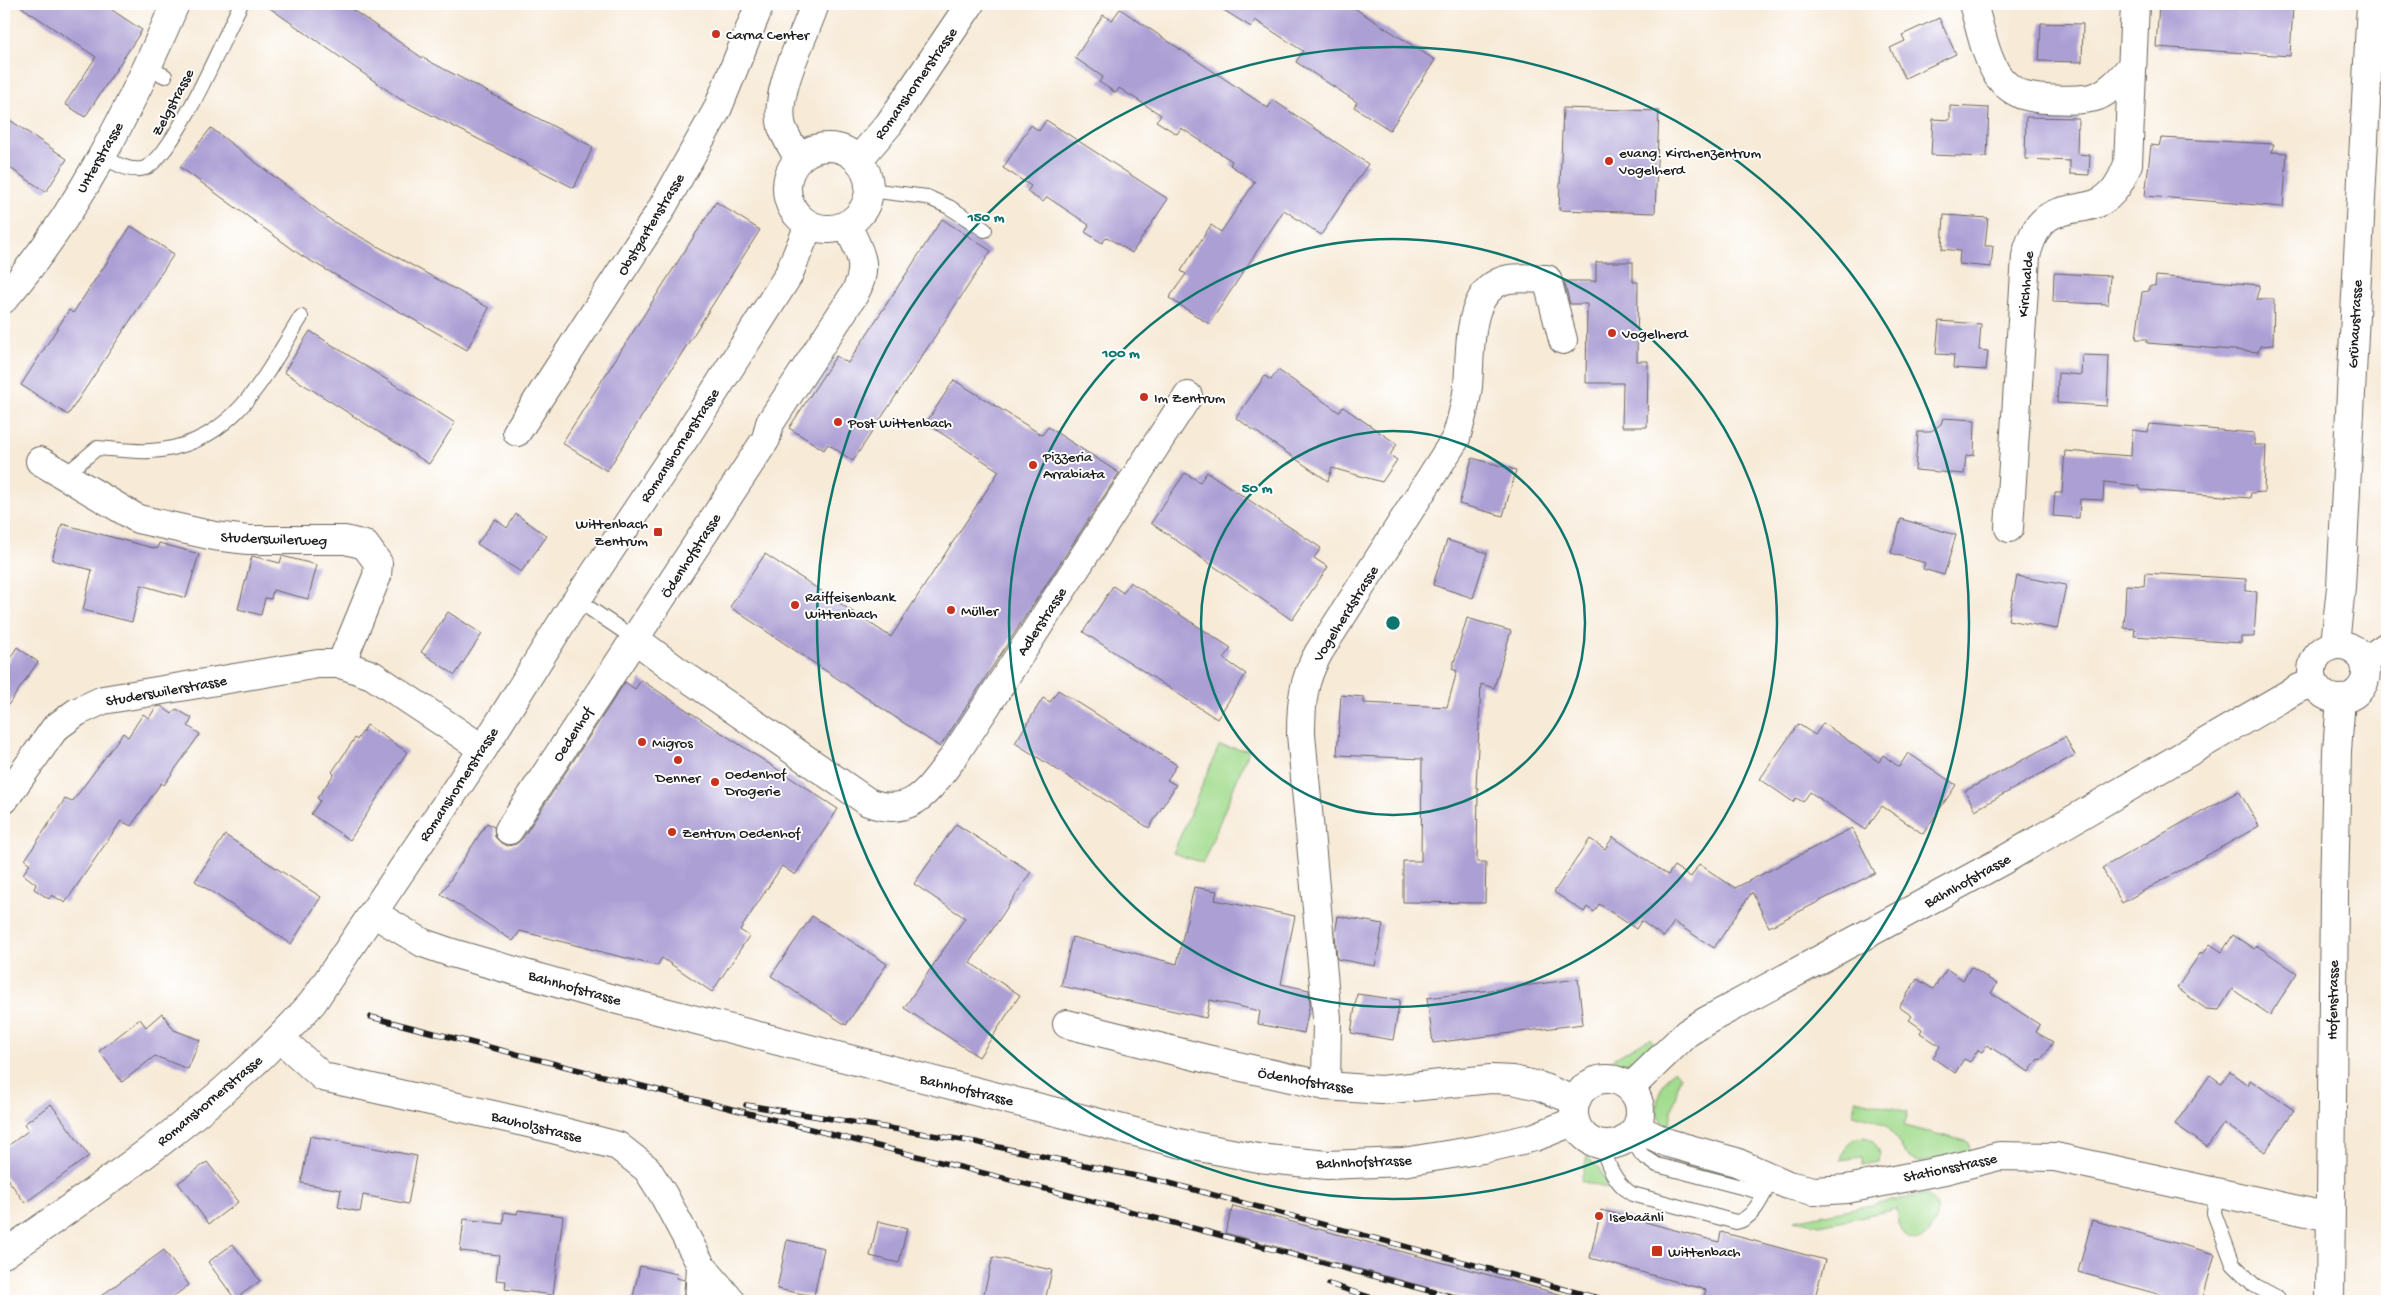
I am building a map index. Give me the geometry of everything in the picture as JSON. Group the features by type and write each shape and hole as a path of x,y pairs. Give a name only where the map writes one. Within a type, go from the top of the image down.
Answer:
{"street":[{"name":"Unterstrasse","path":"4,299 30,268 156,72 175,4"},
{"name":"Obstgartenstrasse","path":"517,432 660,213 716,110 760,4"},
{"name":"Romanshornerstrasse","path":"858,160 889,124 970,4"},
{"path":"1973,4 1992,64 2008,86 2022,95 2042,98 2077,99 2097,96 2114,87 2132,66"},
{"name":"Kirchhalde","path":"2009,528 2026,256 2031,237 2042,222 2058,212 2098,203 2111,194 2120,183 2128,164 2135,4"},
{"name":"Grünaustrasse","path":"2335,644 2341,587 2371,4"},
{"path":"799,158 790,146 782,126 782,106 808,6"},
{"path":"829,146 840,148 858,160 865,169 869,190 863,210 846,225 828,229 809,225 794,212 787,194 789,174 799,158 818,148 829,146"},
{"name":"Romanshornerstrasse","path":"4,1254 143,1155 234,1082 281,1039 312,1002 482,749 577,600 689,432 788,276 809,225"},
{"name":"Ödenhofstrasse","path":"635,638 766,438 770,423 861,282 864,268 862,257 846,225"},
{"name":"Vogelherdstrasse","path":"1326,1086 1327,1018 1301,734 1301,706 1306,679 1319,652 1456,438 1464,412 1474,316 1482,299 1494,286 1508,279 1547,280 1563,340"},
{"name":"Adlerstrasse","path":"635,638 675,669 868,802 884,808 901,808 917,799 936,780 952,759 1188,396"},
{"name":"Studerswilerweg","path":"40,461 138,519 231,538 344,540 366,545 378,563 377,576 341,664"},
{"name":"Oedenhof","path":"509,830 635,638"},
{"path":"2335,644 2353,647 2365,661 2366,678 2362,686 2349,697 2340,699 2325,696 2314,683 2311,667 2315,658 2319,652 2335,644"},
{"path":"2365,661 2387,646"},
{"name":"Studerswilerstrasse","path":"4,800 55,728 77,712 103,700 318,664 341,664"},
{"path":"341,664 372,675 482,749"},
{"name":"Bahnhofstrasse","path":"1630,1088 1687,1034 1706,1021 2002,861 2296,689 2314,683"},
{"name":"Hofenstrasse","path":"2330,1301 2336,804 2340,699"},
{"name":"Bahnhofstrasse","path":"373,913 423,943 606,996 1178,1143 1258,1158 1327,1165 1403,1162 1483,1149 1535,1137 1576,1111"},
{"name":"Ödenhofstrasse","path":"1067,1024 1229,1065 1326,1086 1381,1090 1491,1079 1513,1080 1539,1086 1576,1111"},
{"name":"Bauholzstrasse","path":"281,1039 323,1077 533,1124 618,1146 647,1169 663,1194 701,1265 731,1301"},
{"path":"1614,1079 1630,1088 1637,1096 1640,1107 1640,1118 1633,1132 1621,1142 1611,1145 1601,1145 1585,1136 1576,1111 1587,1086 1595,1081 1614,1079"},
{"name":"Stationsstrasse","path":"1633,1132 1736,1162 1768,1186 1831,1191 1944,1170 1999,1156 2055,1157 2084,1161 2216,1193 2330,1217"},
{"path":"699,1301 701,1265"}],"lane":[{"name":"Zelgstrasse","path":"102,156 132,169 145,168 160,157 176,134 241,4"},
{"path":"869,190 926,197 949,207 985,230"},
{"path":"64,476 97,448 149,452 177,448 209,435 234,416 254,393 301,317"},
{"path":"577,600 635,638"},
{"path":"1601,1145 1612,1174 1623,1188 1643,1197 1736,1222 1742,1221 1752,1214 1768,1186"},
{"path":"2216,1193 2214,1213 2233,1264 2254,1285 2278,1298"}],"green space":[{"path":"1219,746 1249,750 1203,863 1173,853"},
{"path":"1650,1038 1655,1045 1637,1059 1624,1064 1601,1066"},
{"path":"1674,1070 1680,1077 1668,1129 1658,1115 1657,1107 1660,1091"},
{"path":"1856,1099 1908,1112 1904,1126 1966,1141 1969,1143 1970,1151 1931,1161 1920,1162 1914,1160 1904,1152 1886,1126 1874,1120 1853,1114"},
{"path":"1865,1137 1879,1150 1879,1162 1863,1165 1862,1157 1841,1160 1844,1151 1851,1141"},
{"path":"1674,1156 1737,1176 1733,1178 1672,1162"},
{"path":"1587,1157 1600,1169 1608,1189 1581,1181"},
{"path":"1927,1194 1934,1203 1937,1212 1935,1222 1924,1236 1916,1240 1908,1238 1902,1232 1897,1209 1820,1225 1794,1220"}],"building":[{"path":"17,4 103,4 142,30 85,117 65,104 96,57"},
{"path":"264,4 344,4 421,57 593,147 574,188 400,99"},
{"path":"1214,4 1348,4 1435,60 1390,130 1354,107 1357,102 1296,62 1303,51 1255,20 1251,27"},
{"path":"2159,4 2293,6 2290,56 2156,47"},
{"path":"1120,9 1268,108 1273,100 1368,164 1321,235 1284,210 1209,324 1169,298 1186,274 1181,271 1211,225 1221,232 1255,182 1230,165 1232,161 1181,128 1177,134 1156,121 1161,115 1119,88 1116,93 1099,82 1103,77 1075,58 1103,15 1112,20"},
{"path":"1939,18 1956,54 1905,78 1890,48 1905,41 1902,35"},
{"path":"2041,23 2083,24 2082,62 2039,61"},
{"path":"1950,106 1989,108 1987,157 1931,155 1933,119 1950,120"},
{"name":"evang. Kirchenzentrum Vogelherd","path":"1563,108 1659,111 1655,213 1559,210"},
{"path":"4,116 67,159 46,192 4,164"},
{"path":"2026,117 2078,118 2077,154 2090,155 2089,175 2070,174 2070,161 2025,159"},
{"path":"1046,120 1168,199 1132,253 1107,237 1102,243 1085,232 1089,225 1047,197 1043,202 1027,192 1031,186 1003,168 1031,125 1039,131"},
{"path":"211,128 332,221 489,308 467,350 302,256 180,167"},
{"path":"2161,138 2274,144 2271,152 2287,153 2283,207 2145,196 2151,145 2159,146"},
{"path":"716,202 760,230 607,471 562,443"},
{"path":"1944,215 1988,218 1985,246 1993,246 1991,267 1959,264 1960,251 1942,249"},
{"path":"942,219 991,251 853,461 828,444 824,450 789,428 836,356 848,363"},
{"path":"131,226 174,254 68,415 21,385 69,310 73,313"},
{"name":"Vogelherd","path":"1596,262 1633,262 1633,282 1638,282 1637,361 1648,361 1647,427 1622,427 1623,383 1586,383 1587,304 1570,304 1564,281 1596,281"},
{"path":"2054,273 2110,276 2108,304 2053,302"},
{"path":"2156,276 2260,285 2256,299 2274,299 2273,345 2260,346 2258,352 2147,343 2147,339 2136,339 2142,292 2149,291 2149,286 2155,286"},
{"path":"1939,321 1981,324 1979,350 1988,351 1986,370 1953,368 1954,355 1936,354"},
{"path":"310,331 455,423 429,464 284,372"},
{"path":"2082,355 2109,356 2107,406 2057,403 2058,373 2081,375"},
{"path":"1278,370 1339,412 1343,407 1397,444 1390,455 1397,460 1382,482 1332,468 1328,481 1236,418 1265,376 1271,380"},
{"path":"954,380 1042,435 1048,427 1119,473 940,747 730,607 765,554 891,637 999,471 926,423"},
{"path":"1943,418 1975,420 1974,455 1966,456 1964,474 1915,470 1918,432 1930,432 1941,424"},
{"path":"2150,424 2254,433 2254,445 2266,445 2264,492 2251,493 2250,498 2141,490 2139,486 2104,482 2103,500 2080,499 2079,518 2053,516 2055,493 2062,493 2065,451 2131,456 2132,430 2148,432"},
{"path":"1472,458 1516,470 1503,516 1459,504"},
{"path":"1207,472 1321,548 1314,558 1328,567 1292,620 1151,523 1185,473 1200,482"},
{"path":"516,514 547,536 521,572 477,544 495,519 507,528"},
{"path":"1901,519 1956,535 1944,575 1923,569 1925,563 1891,553"},
{"path":"62,524 157,549 159,543 199,554 186,598 141,585 132,622 83,610 92,570 52,560"},
{"path":"1447,540 1487,553 1473,598 1433,585"},
{"path":"252,556 280,563 282,556 317,565 308,599 273,590 271,599 265,598 261,615 238,609"},
{"path":"2145,573 2246,579 2246,591 2257,592 2254,637 2241,637 2241,643 2134,636 2135,629 2124,628 2126,585 2144,586"},
{"path":"2017,576 2066,585 2057,629 2008,620"},
{"path":"1130,582 1231,648 1224,659 1246,674 1217,719 1083,632 1113,586 1123,593"},
{"path":"448,612 482,634 455,675 421,652"},
{"path":"1467,618 1511,631 1494,688 1481,684 1476,788 1478,788 1477,862 1486,862 1485,903 1403,902 1403,861 1421,861 1422,759 1337,755 1341,695 1364,697 1364,703 1447,707 1457,671 1452,669"},
{"path":"17,647 38,662 4,711 4,668"},
{"name":"Zentrum Oedenhof","path":"641,680 838,809 795,875 782,866 740,930 749,936 712,992 662,958 657,966 520,931 513,941 441,894 487,823 494,827 495,837 501,843 508,846 516,844 522,839 625,682 635,689"},
{"path":"1058,690 1177,765 1167,780 1176,785 1149,828 1015,743 1043,698 1050,702"},
{"path":"161,706 172,714 176,709 192,718 188,726 200,734 164,785 161,783 131,826 121,821 65,903 52,895 49,899 34,889 36,884 23,874 30,864 25,860 65,799 72,802 123,733 128,737 143,714 149,718 156,707"},
{"path":"1823,723 1879,762 1883,755 1899,767 1908,753 1956,785 1923,834 1882,806 1865,830 1810,792 1803,802 1796,798 1793,802 1760,779 1798,724 1815,735"},
{"path":"367,725 407,752 350,840 311,814 320,801 317,798 334,774 332,772 355,738 357,740"},
{"path":"2065,737 2075,755 1975,810 1965,791"},
{"path":"2239,791 2259,826 2122,903 2102,868"},
{"path":"956,824 1031,872 970,963 1020,995 979,1057 904,1008 965,918 914,884"},
{"path":"1852,828 1875,873 1769,927 1752,892 1714,948 1674,922 1664,937 1641,921 1636,929 1599,904 1594,912 1587,907 1584,912 1554,892 1590,839 1605,849 1613,837 1668,875 1674,866 1691,877 1699,864 1735,888"},
{"path":"225,835 321,897 291,944 195,881"},
{"path":"1194,887 1217,891 1215,900 1295,916 1281,984 1309,990 1310,1003 1304,1033 1258,1024 1260,1011 1210,1000 1206,1018 1061,986 1072,937 1177,964"},
{"path":"812,916 887,964 846,1025 771,976"},
{"path":"1338,916 1383,924 1375,966 1337,959 1335,934"},
{"path":"2233,935 2254,949 2256,945 2297,973 2270,1015 2232,989 2219,1010 2206,1009 2177,988 2201,952 2203,954 2210,944 2222,952"},
{"path":"1971,967 1997,984 1991,993 2040,1025 2036,1032 2053,1042 2041,1060 2038,1059 2029,1072 1987,1045 1982,1052 1978,1050 1970,1062 1964,1059 1955,1073 1933,1058 1940,1046 1920,1033 1922,1029 1909,1020 1912,1016 1899,1007 1917,979 1933,989 1947,969 1963,980"},
{"path":"1578,979 1583,1024 1433,1043 1427,998"},
{"path":"1357,994 1400,1000 1393,1040 1351,1033"},
{"path":"162,1013 174,1030 200,1040 188,1069 155,1056 122,1082 99,1051 140,1019 146,1027"},
{"path":"2230,1072 2248,1085 2250,1080 2294,1110 2265,1152 2224,1123 2207,1147 2175,1124 2210,1075 2221,1083"},
{"path":"51,1104 89,1156 25,1203 4,1174 4,1149 29,1130 24,1124"},
{"path":"310,1136 417,1156 408,1204 363,1195 360,1212 338,1207 341,1190 301,1183"},
{"path":"207,1162 238,1202 209,1224 178,1183"},
{"path":"1233,1206 1563,1295 1562,1301 1478,1301 1225,1233"},
{"path":"518,1210 563,1216 553,1295 505,1289 506,1281 496,1280 499,1255 460,1251 464,1219 503,1224 504,1212 517,1214"},
{"path":"1601,1210 1719,1242 1721,1232 1825,1260 1814,1301 1702,1301 1706,1290 1590,1258"},
{"path":"2092,1220 2215,1254 2202,1301 2163,1301 2165,1296 2078,1272"},
{"path":"878,1221 907,1228 899,1263 870,1256"},
{"path":"787,1240 824,1248 814,1296 777,1289"},
{"path":"233,1244 260,1281 235,1299 208,1262"},
{"path":"164,1250 189,1285 167,1301 94,1301"},
{"path":"993,1257 1052,1270 1045,1301 982,1301"},
{"path":"640,1266 677,1274 676,1278 685,1280 683,1301 632,1301"}],"railway":[{"path":"371,1017 1046,1189 1467,1301"},
{"path":"746,1105 975,1142 1169,1183 1609,1301"},
{"path":"1329,1284 1382,1301"}],"place":[{"name":"Carna Center","path":"716,34"},
{"name":"evang. Kirchenzentrum Vogelherd","path":"1609,161"},
{"name":"Vogelherd","path":"1612,333"},
{"name":"Im Zentrum","path":"1144,397"},
{"name":"Post Wittenbach","path":"838,422"},
{"name":"Pizzeria Arrabiata","path":"1033,465"},
{"name":"Wittenbach Zentrum","path":"658,532"},
{"name":"Raiffeisenbank Wittenbach","path":"795,605"},
{"name":"Müller","path":"951,610"},
{"name":"Migros","path":"642,742"},
{"name":"Denner","path":"678,760"},
{"name":"Oedenhof Drogerie","path":"715,782"},
{"name":"Zentrum Oedenhof","path":"672,832"},
{"name":"Isebaänli","path":"1599,1216"},
{"name":"Wittenbach","path":"1657,1251"}]}
